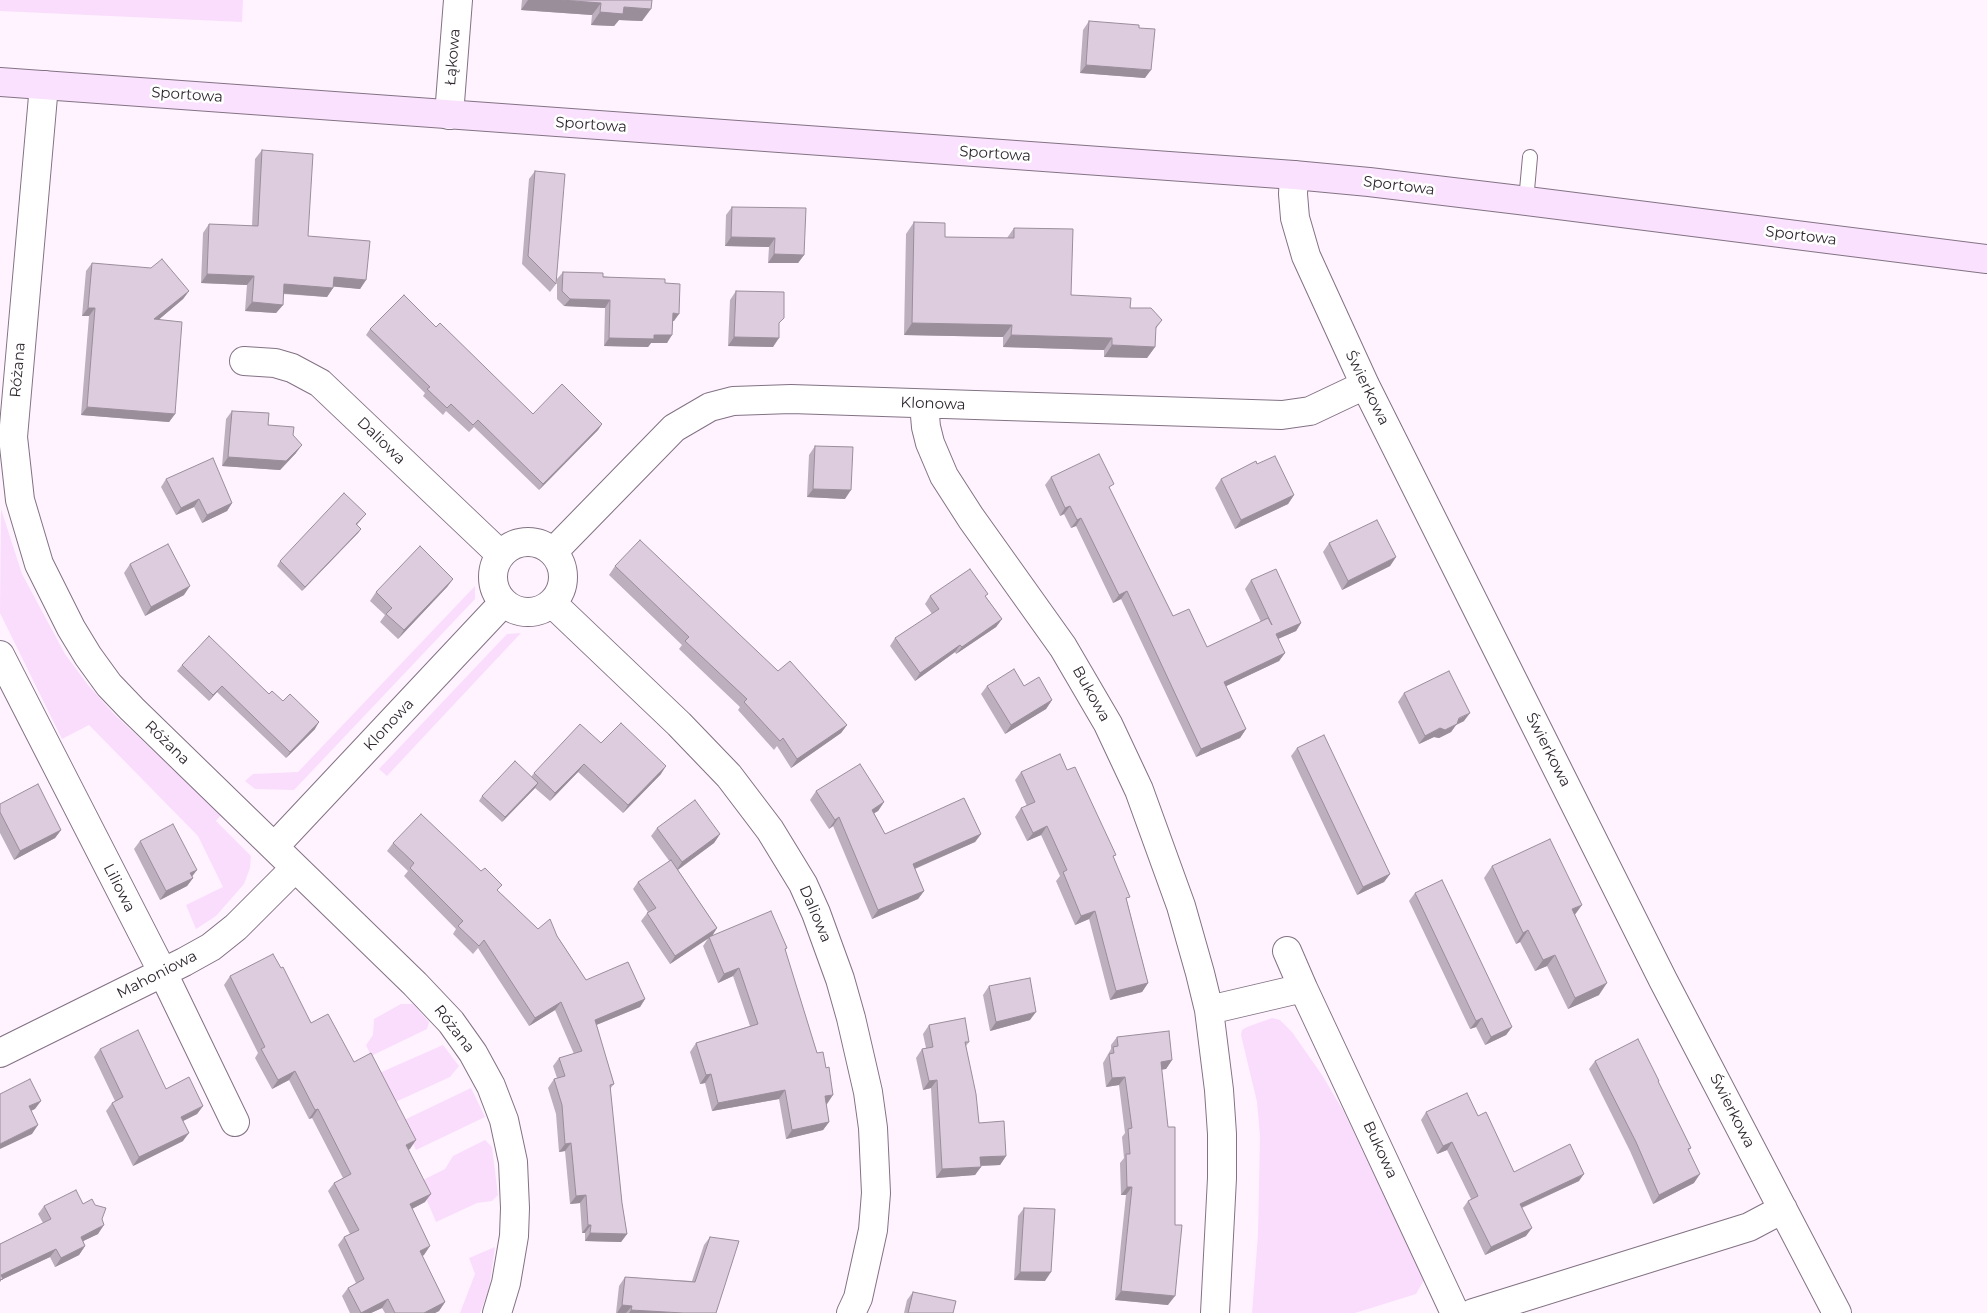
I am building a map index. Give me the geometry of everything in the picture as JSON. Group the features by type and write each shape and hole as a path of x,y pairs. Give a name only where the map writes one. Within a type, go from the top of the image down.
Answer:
{"street":[{"name":"Łąkowa","path":"449,115 458,0"},
{"name":"Sportowa","path":"0,82 315,103 449,115 1294,175 1526,201 1987,259"},
{"name":"Różana","path":"44,85 13,437 20,500 39,564 70,628 109,684 132,709 445,1015 473,1053 491,1086 504,1120 514,1162 516,1208 510,1260 497,1313"},
{"name":"Świerkowa","path":"1294,175 1293,194 1300,238 1316,280 1365,385 1654,962 1837,1313"},
{"name":"Daliowa","path":"244,361 274,363 292,368 320,383 501,555"},
{"name":"Klonowa","path":"553,552 674,428 710,407 733,401 759,399 1282,415 1310,411 1365,385"},
{"name":"Bukowa","path":"924,404 926,427 930,443 944,476 971,518 1063,647 1093,697 1139,790 1172,881 1200,973 1209,1010 1215,1051 1222,1134 1221,1218 1215,1313"},
{"path":"524,543 538,544 553,552 562,571 563,581 560,592 552,603 541,610 526,613 513,609 503,603 496,591 493,578 495,565 501,555 511,546 524,543"},
{"name":"Klonowa","path":"274,847 503,603"},
{"name":"Daliowa","path":"552,603 679,724 729,776 784,852 803,884 816,913 840,979 851,1018 868,1092 873,1128 876,1193 873,1230 858,1298 851,1313"},
{"name":"Liliowa","path":"0,655 163,973 235,1122"},
{"name":"Mahoniowa","path":"0,1053 198,954 222,938 242,921 295,868"},
{"name":"Bukowa","path":"1287,951 1455,1313"},
{"path":"1209,1010 1303,988"},
{"path":"1473,1313 1749,1226 1783,1209"}],"lane":[{"path":"1526,201 1530,157"}],"shaded area":[{"path":"0,0 243,0 242,22 0,11"},
{"path":"1,509 22,574 65,654 88,685 113,713 221,815 216,821 251,856 250,868 244,884 216,916 196,929 186,905 223,887 198,836 89,725 62,739 0,613"},
{"path":"475,586 475,599 294,790 255,789 245,781 253,774 298,772"},
{"path":"521,633 387,776 379,769 507,634"},
{"path":"401,1004 413,1004 429,1022 427,1029 371,1056 366,1045 373,1035 374,1019"},
{"path":"1272,1018 1280,1020 1292,1032 1322,1075 1344,1112 1424,1280 1416,1294 1355,1313 1252,1313 1258,1234 1260,1136 1257,1102 1241,1035 1242,1030 1247,1027"},
{"path":"443,1045 459,1066 450,1077 391,1104 377,1074"},
{"path":"471,1088 485,1117 416,1150 402,1121"},
{"path":"485,1140 492,1147 498,1195 492,1201 477,1203 436,1222 419,1182 445,1169 453,1156"},
{"path":"495,1247 489,1289 480,1313 460,1313 475,1274 469,1258"}],"building":[{"path":"561,0 652,0 651,9 624,7 623,14 600,12 601,3"},
{"path":"1089,21 1139,25 1139,28 1155,29 1151,70 1086,65"},
{"path":"262,150 313,154 308,236 370,241 366,280 334,277 333,288 284,284 283,305 252,302 254,276 207,274 209,224 258,226"},
{"path":"535,171 565,174 556,284 528,256"},
{"path":"732,207 806,208 804,255 774,254 775,238 731,237"},
{"path":"914,222 945,223 945,237 1014,238 1014,228 1073,229 1071,295 1131,298 1130,308 1151,308 1162,320 1156,327 1155,347 1112,345 1112,338 1011,335 1012,325 912,323"},
{"path":"162,259 189,291 154,319 182,322 175,414 87,407 95,308 88,308 92,263 151,268"},
{"path":"563,272 603,273 603,277 665,279 665,283 680,284 679,314 673,313 672,335 654,335 654,339 609,338 610,300 570,299 562,291"},
{"path":"736,291 784,292 784,318 779,323 779,338 734,337"},
{"path":"404,295 436,327 440,323 533,414 562,384 602,424 543,484 478,420 473,425 451,404 447,408 427,389 430,387 370,329"},
{"path":"232,411 269,413 268,425 294,427 293,435 302,445 286,461 228,457"},
{"path":"815,446 853,447 851,490 813,489"},
{"path":"1099,454 1114,484 1109,487 1173,616 1189,609 1207,647 1268,618 1272,625 1251,580 1276,569 1301,623 1276,634 1285,653 1224,682 1246,729 1201,749 1127,591 1119,595 1081,518 1077,520 1070,506 1065,508 1051,477"},
{"path":"1275,456 1294,495 1241,520 1221,479 1256,461 1257,464"},
{"path":"213,458 232,503 207,515 199,499 181,508 166,479"},
{"path":"344,493 366,514 356,524 361,529 305,587 280,561"},
{"path":"1377,520 1396,557 1348,581 1329,543"},
{"path":"640,540 778,671 790,661 847,725 797,759 783,738 780,741 744,702 747,699 685,641 689,637 615,566"},
{"path":"168,544 190,586 151,607 130,564"},
{"path":"420,546 453,579 404,630 386,614 392,608 376,592"},
{"path":"970,569 988,594 985,596 1002,619 920,673 895,638 939,609 930,596"},
{"path":"209,636 269,694 272,691 283,701 290,694 319,722 290,752 222,686 213,695 182,665"},
{"path":"1014,669 1024,686 1039,677 1052,700 1011,725 987,686"},
{"path":"1449,671 1470,713 1459,718 1457,724 1445,730 1440,728 1425,736 1404,693"},
{"path":"621,723 666,766 628,805 584,764 555,793 534,773 580,724 601,743"},
{"path":"1324,735 1390,874 1363,887 1297,748"},
{"path":"1060,754 1067,770 1075,767 1116,855 1113,856 1130,897 1126,898 1148,983 1116,991 1095,911 1081,916 1063,872 1067,870 1047,826 1033,833 1021,808 1035,802 1021,772"},
{"path":"515,761 538,783 505,817 482,796"},
{"path":"860,764 884,802 872,810 885,834 964,798 981,834 913,864 924,891 878,910 839,817 835,820 816,791"},
{"path":"38,784 61,830 20,851 0,812 0,804"},
{"path":"695,800 720,834 682,862 657,828"},
{"path":"421,814 481,871 485,868 502,885 497,890 538,929 550,919 557,936 586,980 628,962 645,999 595,1020 614,1084 610,1085 627,1234 590,1233 591,1225 588,1225 586,1195 576,1196 571,1143 565,1144 562,1105 554,1079 565,1076 559,1058 582,1051 561,1002 535,1018 484,940 479,946 458,926 463,921 410,868 414,863 393,843"},
{"path":"173,824 197,870 190,873 193,878 166,891 140,841"},
{"path":"1550,839 1582,905 1572,909 1607,983 1575,998 1555,955 1543,960 1528,930 1523,933 1492,866"},
{"path":"671,860 717,928 675,956 647,913 656,908 638,882"},
{"path":"1442,880 1512,1027 1491,1037 1482,1018 1476,1021 1415,893"},
{"path":"771,911 787,948 785,949 817,1053 823,1052 826,1068 829,1067 833,1095 825,1096 829,1122 792,1130 785,1090 718,1103 711,1074 706,1075 696,1043 758,1024 739,968 724,974 709,937"},
{"path":"273,954 281,968 283,967 311,1023 328,1014 354,1062 371,1053 416,1140 406,1145 431,1194 410,1204 430,1246 420,1251 445,1302 424,1313 395,1313 388,1299 361,1313 348,1288 364,1279 344,1237 359,1230 334,1183 351,1174 318,1109 315,1110 295,1071 278,1080 261,1049 265,1047 230,976"},
{"path":"1030,978 1036,1012 996,1022 989,986"},
{"path":"965,1018 969,1042 965,1042 976,1094 979,1123 1004,1121 1006,1156 980,1157 981,1167 942,1169 937,1080 929,1081 922,1049 933,1047 929,1025"},
{"path":"138,1030 166,1089 189,1077 203,1106 181,1117 189,1133 139,1157 112,1103 123,1097 100,1049"},
{"path":"1169,1031 1172,1060 1161,1062 1168,1127 1175,1127 1175,1225 1182,1225 1175,1296 1121,1291 1132,1187 1127,1187 1126,1154 1130,1154 1128,1129 1132,1128 1125,1077 1112,1078 1109,1054 1114,1053 1113,1047 1118,1046 1117,1037"},
{"path":"1638,1039 1691,1148 1688,1149 1700,1174 1659,1195 1636,1142 1595,1061"},
{"path":"30,1079 41,1101 29,1106 38,1125 0,1144 0,1094"},
{"path":"1467,1093 1478,1116 1486,1112 1514,1172 1570,1144 1584,1174 1520,1204 1532,1228 1491,1247 1468,1201 1478,1196 1452,1142 1443,1146 1426,1112"},
{"path":"76,1190 83,1204 92,1199 95,1205 106,1208 102,1219 104,1225 81,1237 85,1246 61,1258 56,1249 1,1275 3,1279 0,1280 0,1244 51,1219 44,1206"},
{"path":"1024,1208 1055,1209 1051,1272 1020,1272"},
{"path":"710,1237 739,1241 716,1313 631,1310 632,1306 622,1305 625,1277 695,1282"},
{"path":"913,1292 956,1301 953,1313 908,1313"}]}
